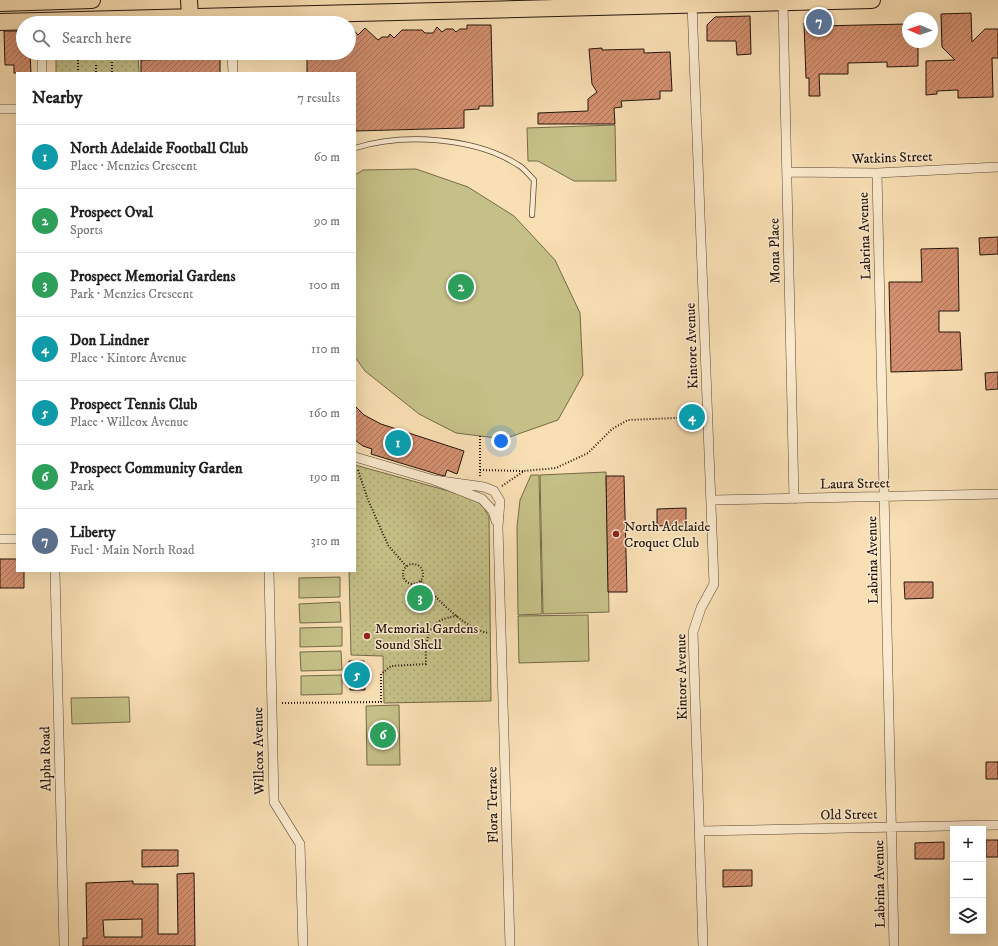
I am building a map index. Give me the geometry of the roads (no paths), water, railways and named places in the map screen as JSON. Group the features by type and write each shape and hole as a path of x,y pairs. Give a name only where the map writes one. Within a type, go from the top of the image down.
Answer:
{"highway":[{"path":"4,2 92,0"},
{"path":"189,0 190,16"},
{"path":"289,16 499,5 692,4 872,0"},
{"path":"41,1 42,16"},
{"path":"0,22 16,22"}],"street":[{"name":"Mona Place","path":"783,2 794,498"},
{"name":"Kintore Avenue","path":"692,4 714,584 701,608 693,632 703,946"},
{"path":"42,60 42,72"},
{"path":"232,60 233,72"},
{"path":"0,109 16,109"},
{"name":"Watkins Street","path":"787,172 877,173 998,167"},
{"name":"Labrina Avenue","path":"877,173 894,946"},
{"path":"356,457 434,480 482,499 493,511 498,528"},
{"path":"434,480 480,487 494,491 500,501 498,528"},
{"name":"Laura Street","path":"712,500 998,494"},
{"name":"Flora Terrace","path":"498,528 510,946"},
{"path":"0,539 16,539"},
{"name":"Alpha Road","path":"55,572 64,946"},
{"name":"Willcox Avenue","path":"269,572 274,802 300,844 303,946"},
{"name":"Old Street","path":"700,831 998,826"}],"lane":[{"path":"356,148 371,143 405,139 452,143 486,149 519,165 534,180 532,215"}],"place":[{"name":"Liberty","path":"819,22"},
{"name":"Prospect Oval","path":"461,287"},
{"name":"Don Lindner","path":"692,417"},
{"name":"North Adelaide Football Club","path":"398,443"},
{"name":"North Adelaide Croquet Club","path":"616,534"},
{"name":"Prospect Memorial Gardens","path":"420,598"},
{"name":"Memorial Gardens Sound Shell","path":"367,636"},
{"name":"Prospect Tennis Club","path":"357,675"},
{"name":"Prospect Community Garden","path":"383,735"}]}
